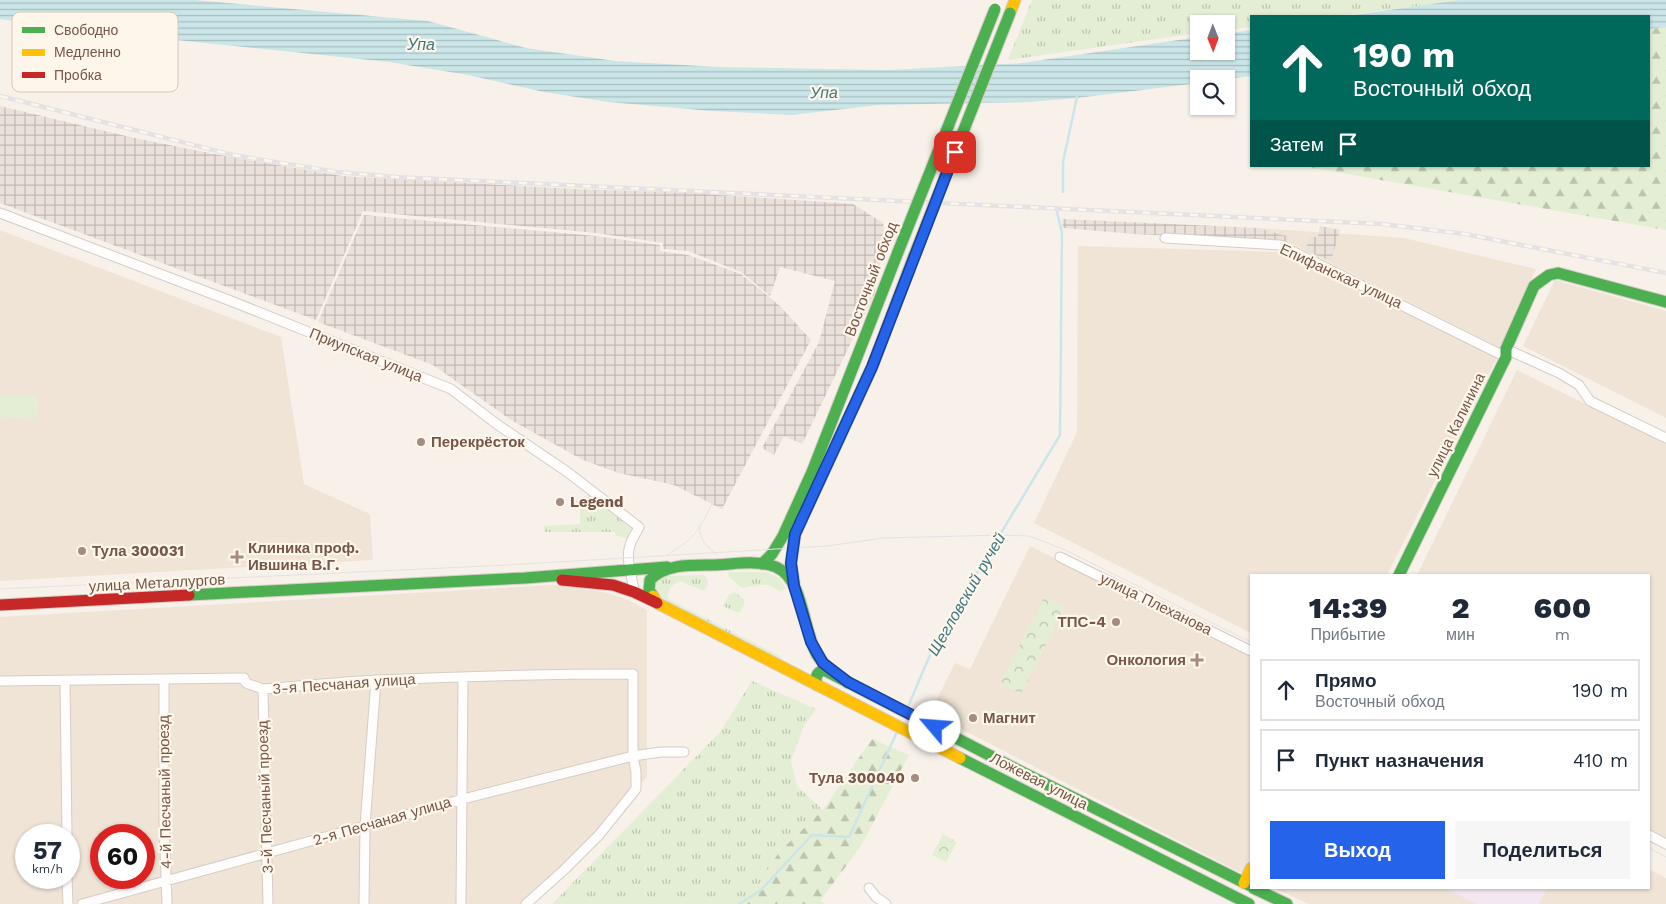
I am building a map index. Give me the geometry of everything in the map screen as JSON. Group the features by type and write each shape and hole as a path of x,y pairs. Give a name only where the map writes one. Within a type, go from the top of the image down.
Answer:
{"main road":[{"path":"794,586 791,563 795,534 872,367 1015,0"},
{"name":"Восточный обход","path":"762,564 772,554 783,536 812,472 997,5"},
{"name":"улица Калинина","path":"1399,574 1506,353 1534,286 1549,275 1558,274 1666,302"},
{"name":"Ложевая улица","path":"848,682 831,671 818,655 811,642 794,586 786,573 778,568 762,564 673,566 657,572 652,578 649,590 657,603 1236,901 1249,904"},
{"name":"улица Металлургов","path":"0,605 525,578 673,566"},
{"name":"улица Металлургов","path":"525,578 614,585 657,603"},
{"name":"Ложевая улица","path":"817,685 816,679 820,670 824,670 1250,886"},
{"path":"926,741 935,738 935,727"},
{"path":"1236,901 1250,886"},
{"name":"Ложевая улица","path":"1256,889 1286,904"}],"street":[{"name":"Приупская улица","path":"0,213 231,301 451,389 498,425 566,471 639,527 630,544 630,569 634,592"},
{"name":"Епифанская улица","path":"1164,238 1280,245 1506,353 1573,381 1579,385 1590,401 1666,438"},
{"name":"улица Плеханова","path":"1060,557 1250,651"},
{"name":"3-я Песчаная улица","path":"0,681 244,678 246,683 263,690 376,680 464,678 516,674 633,674 633,756"},
{"path":"461,904 464,678"},
{"path":"65,680 67,824"},
{"name":"4-й Песчаный проезд","path":"164,680 164,820 168,904"},
{"path":"364,904 364,826 376,680"},
{"name":"3-й Песчаный проезд","path":"263,690 268,904"},
{"name":"2-я Песчаная улица","path":"82,904 463,798 633,756 662,752 684,752"},
{"path":"526,904 600,835 636,790 637,782 633,756"},
{"path":"1650,836 1666,844"},
{"path":"869,888 876,897 886,904"},
{"path":"68,889 68,904"}],"shaded area":[{"path":"0,106 130,137 214,154 342,176 574,189 690,193 853,204 883,223 885,236 874,295 802,444 784,436 774,455 762,448 819,342 835,281 780,267 770,296 741,272 688,251 663,249 663,243 596,233 363,211 316,320 0,203"},
{"path":"364,215 596,236 660,245 660,251 688,255 741,274 780,306 811,340 722,509 674,485 619,473 583,460 511,420 433,365 318,322"},
{"path":"1062,219 1258,228 1290,237 1286,245 1277,241 1134,234 1063,228"},
{"path":"1320,226 1340,230 1331,261 1306,251 1309,237 1318,237"},
{"path":"1260,228 1404,238 1536,269 1501,348"},
{"path":"0,230 281,337 304,484 370,514 373,560 0,581"},
{"path":"1078,246 1282,252 1497,358 1388,574 1250,574 1250,632 1034,523 1077,432"},
{"path":"1555,280 1666,311 1666,418 1523,346"},
{"path":"1517,370 1666,444 1666,850 1650,842 1650,574 1417,574"},
{"path":"1030,546 1250,655 1250,863 1244,872 1239,872 930,713 955,663 970,669"},
{"path":"551,585 570,586 608,593 628,600 647,610 647,777 528,904 0,904 0,617"},
{"path":"1650,870 1666,878 1666,904 1309,904 1276,889 1650,889"},
{"path":"1446,889 1546,889 1539,904 1477,904"}],"green space":[{"path":"1032,0 1467,0 1344,15 1250,15 1250,27 1235,29 1235,15 1190,15 1190,34 1008,60"},
{"path":"1666,27 1666,230 1312,167 1650,167 1650,29"},
{"path":"0,395 34,396 38,400 38,414 33,419 0,417"},
{"path":"590,495 632,528 628,539 615,535 615,532 544,532 544,526 580,524 580,506 575,506 574,500 584,500"},
{"path":"729,572 765,572 779,578 786,588 780,591 769,586 758,585 742,588 728,576"},
{"path":"704,575 708,583 704,591 680,581 671,588 668,593 668,599 780,656 782,660 657,599 655,582 664,576"},
{"path":"734,592 744,599 744,605 739,613 723,606 729,595"},
{"path":"1044,597 1065,607 1021,694 1000,684"},
{"path":"752,681 816,709 803,728 791,761 797,786 823,810 779,852 747,904 552,904 720,732"},
{"path":"872,739 909,755 861,846 820,901 826,904 747,904 779,852 823,810"},
{"path":"943,834 957,842 946,862 932,855"}],"water":[{"name":"Упа","path":"0,0 195,0 428,21 526,48 615,61 717,67 887,70 1022,63 1190,38 1190,60 1235,60 1235,33 1250,30 1250,76 1235,78 1235,70 1190,70 1190,84 1077,98 1030,102 878,105 792,115 712,111 608,102 544,92 468,75 389,62 178,40 178,12 12,12 12,21 0,19"},
{"path":"1460,0 1666,0 1666,27 1650,29 1650,15 1354,15"}],"waterway":[{"name":"Щегловский ручей","path":"1063,192 1063,162 1077,97"},
{"name":"Щегловский ручей","path":"907,709 936,641 1060,435 1062,233 1057,212"},
{"name":"Щегловский ручей","path":"739,904 760,891 812,835 849,837 897,732"}],"tram line":[{"path":"667,555 694,534 703,522 712,504"},
{"path":"699,526 704,543 717,554"},
{"path":"0,589 507,565 827,546 884,538 1029,536 1063,549 1250,642"},
{"path":"1650,849 1666,857"}],"railway":[{"path":"0,96 233,155 337,172 396,177 1382,224 1465,234 1666,273"}],"traffic: fast":[{"path":"898,252 995,9"},
{"path":"914,256 1010,13"},
{"path":"762,564 772,554 783,536 812,472 898,252"},
{"path":"794,583 791,563 795,534 872,367 914,256"},
{"path":"1399,574 1506,357 1506,349 1534,286 1549,275 1558,273 1666,302"},
{"path":"653,596 649,590 650,580 663,571 678,566 760,563 776,567 785,573 798,594 812,645 817,655 827,667 848,683"},
{"path":"189,595 525,578 667,567"},
{"path":"817,685 817,676 819,672 824,670 1024,773 1250,886"},
{"path":"960,758 1249,904"},
{"path":"1255,889 1287,904"}],"traffic: slow":[{"path":"1010,13 1015,0"},
{"path":"653,596 657,603 960,758"},
{"path":"1244,883 1250,870"}],"traffic: jam":[{"path":"562,580 613,585 657,603"},
{"path":"0,605 189,595"}],"place":[{"name":"Перекрёсток","path":"421,442"},
{"name":"Legend","path":"560,502"},
{"name":"Тула 300031","path":"82,551"},
{"name":"Клиника проф. Ившина В.Г.","path":"237,557"},
{"name":"ТПС-4","path":"1116,622"},
{"name":"Онкология","path":"1197,660"},
{"name":"Магнит","path":"973,718"},
{"name":"Тула 300040","path":"915,778"}],"route":[{"path":"935,727 848,682 831,671 823,663 811,642 794,586 791,563 795,534 872,367 955,152"}]}
